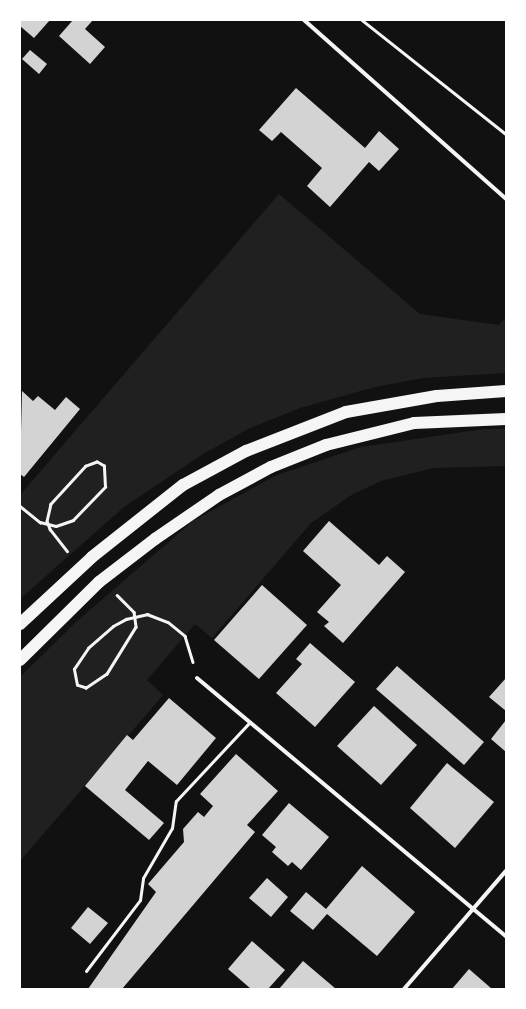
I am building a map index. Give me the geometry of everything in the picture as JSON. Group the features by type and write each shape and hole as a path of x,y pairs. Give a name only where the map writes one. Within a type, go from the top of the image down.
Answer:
{"highway":[{"path":"20,624 92,557 183,485 246,451 346,412 437,396 506,391"},
{"path":"20,660 99,582 155,539 219,495 271,467 326,445 414,423 506,419"}],"street":[{"path":"304,20 506,199"},
{"path":"197,678 506,936"},
{"path":"404,989 506,871"}],"lane":[{"path":"86,971 140,900 143,878 172,828 176,801 250,722"}],"path":[{"path":"362,20 506,134"},
{"path":"20,506 40,522 56,526 73,520 87,510 108,478 100,464 86,466 80,471"},
{"path":"107,674 86,688 77,685 73,677 78,660 102,634 126,619 147,614 168,622 185,636 197,678"}],"shaded area":[{"path":"279,194 420,314 499,325 506,317 506,373 423,378 375,387 300,408 248,429 203,454 124,507 20,599 20,495"},
{"path":"484,429 506,429 506,466 434,468 381,481 353,494 311,523 212,638 195,624 147,680 163,695 20,861 20,677 75,623 193,521 277,475 361,447"}],"building":[{"path":"20,20 50,20 34,38 20,26"},
{"path":"73,20 93,20 85,29 105,47 90,64 59,36"},
{"path":"30,50 47,64 39,74 22,59"},
{"path":"296,88 365,148 379,131 399,149 379,171 369,162 330,207 307,186 322,168 281,132 272,141 259,130"},
{"path":"22,391 33,401 38,396 55,410 66,397 80,409 24,477 20,474"},
{"path":"329,521 379,565 387,556 405,572 343,643 324,626 329,622 317,612 341,585 303,551"},
{"path":"262,585 307,625 259,679 214,640"},
{"path":"310,643 355,682 315,727 276,693 302,664 296,659"},
{"path":"397,666 484,742 464,765 376,689"},
{"path":"506,678 506,711 489,697"},
{"path":"169,698 216,738 177,785 148,761 125,790 164,823 149,840 85,786 127,735 133,740"},
{"path":"374,706 417,745 381,785 337,746"},
{"path":"506,720 506,752 491,739"},
{"path":"236,754 278,791 247,825 255,832 122,989 88,989 156,892 148,884 184,842 183,829 198,812 204,817 213,806 200,794"},
{"path":"447,763 494,802 455,848 410,808"},
{"path":"289,803 329,837 301,870 292,862 288,866 272,852 276,847 262,835"},
{"path":"362,866 415,912 377,956 327,914 313,930 290,911 306,892 326,909"},
{"path":"267,878 288,897 271,917 249,898"},
{"path":"88,907 108,923 90,944 71,928"},
{"path":"252,941 285,970 268,989 251,989 228,969"},
{"path":"303,961 336,989 279,989"},
{"path":"469,969 492,989 452,989"}]}
